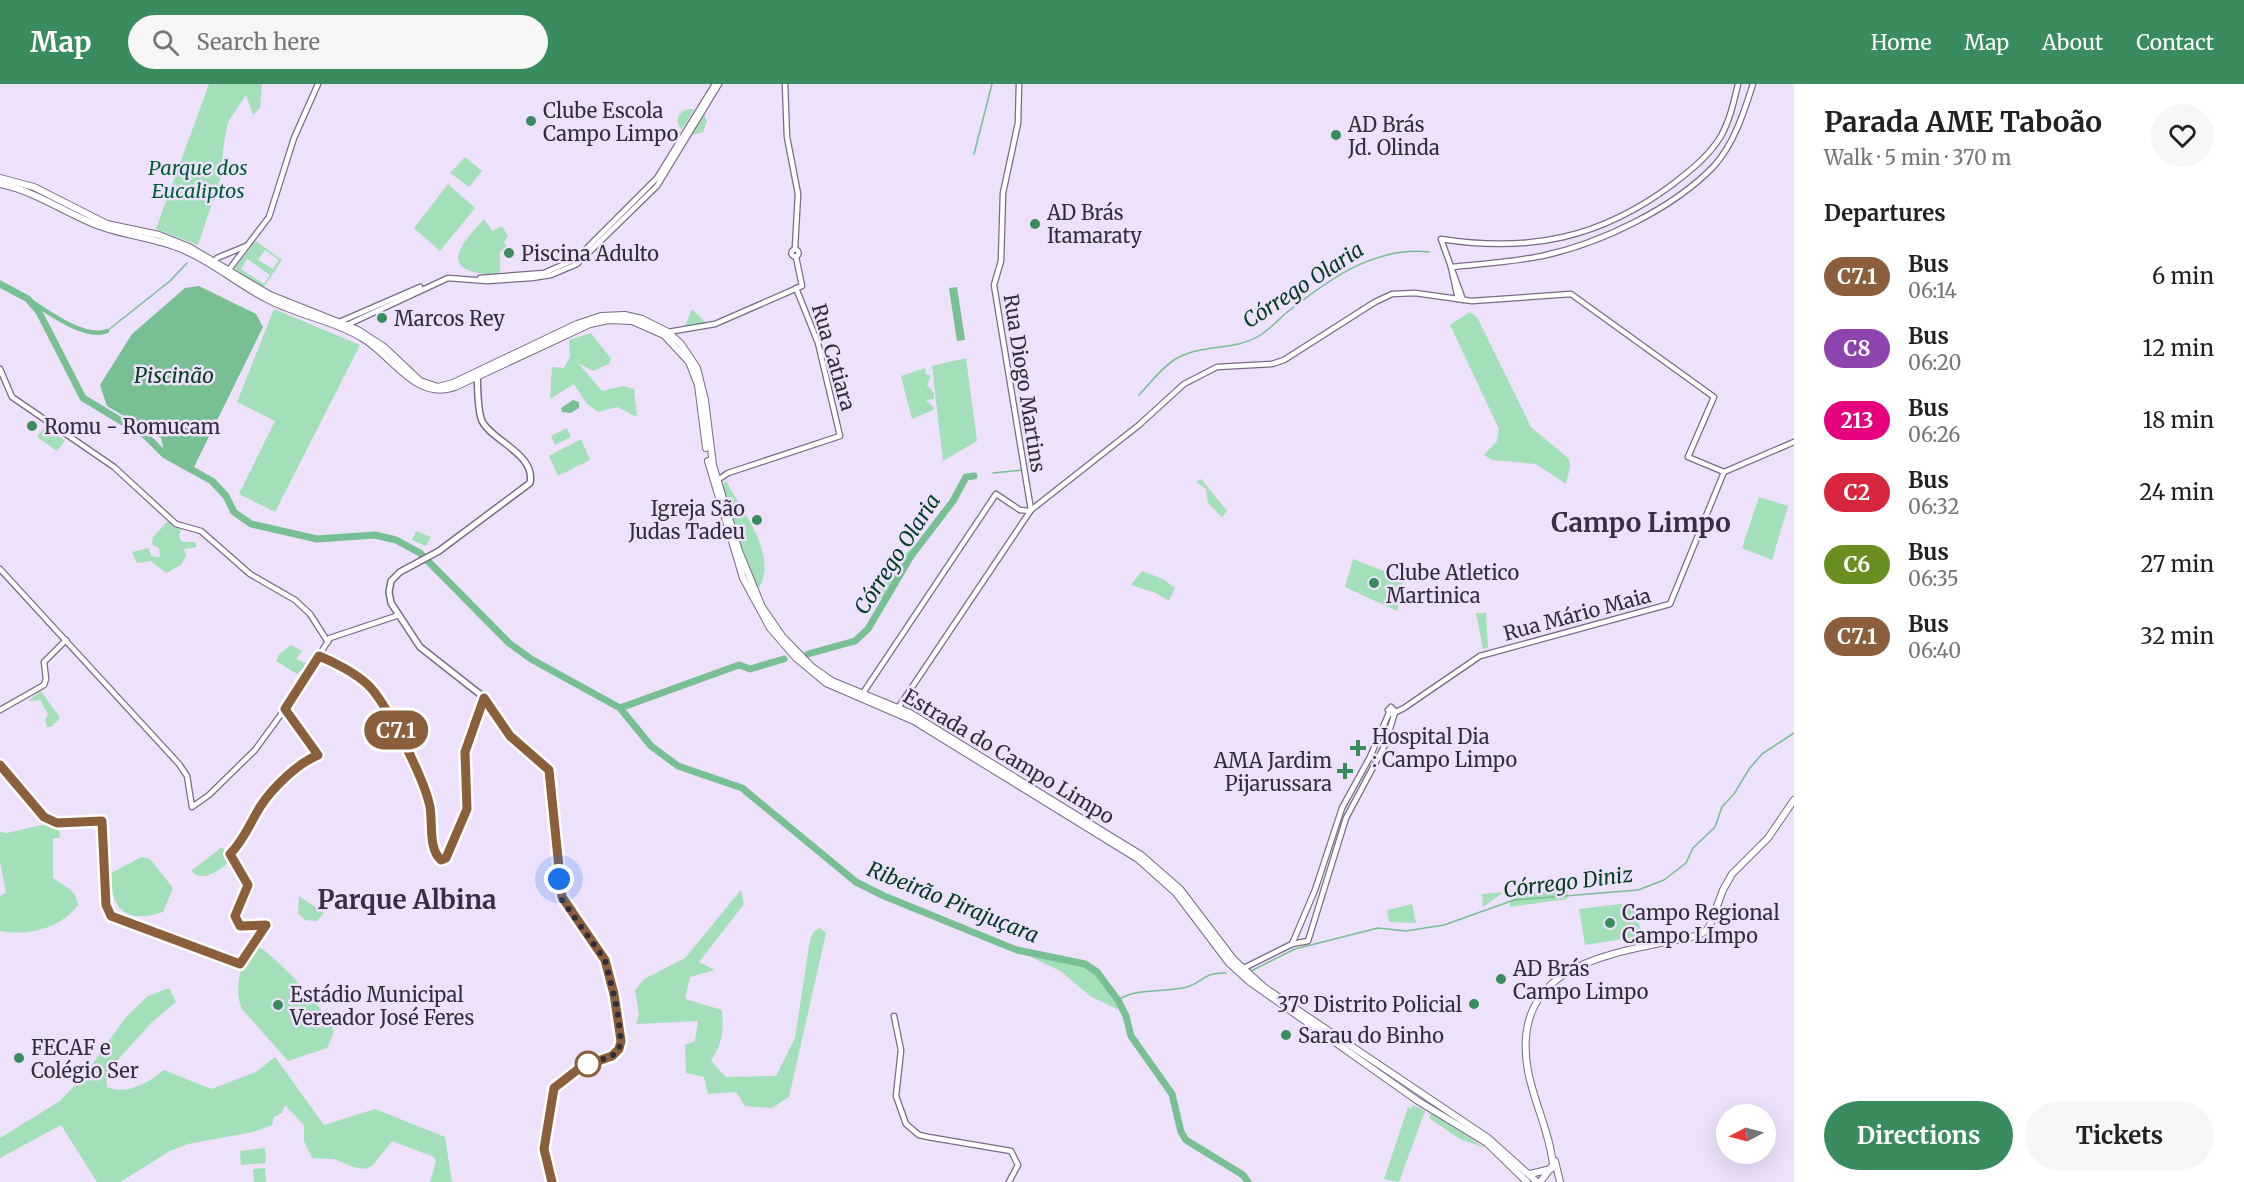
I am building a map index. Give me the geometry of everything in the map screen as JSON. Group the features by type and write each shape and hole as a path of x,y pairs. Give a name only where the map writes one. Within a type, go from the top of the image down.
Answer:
{"main road":[{"name":"Estrada do Campo Limpo","path":"0,178 34,188 108,224 166,238 212,263 276,304 341,325 374,346 411,380 424,388 446,390 577,324 601,316 633,317 651,322 668,332 690,356 702,382 715,482 754,592 773,625 802,658 832,681 914,721 1138,859 1176,893 1229,963 1488,1138 1539,1182 1551,1169"},
{"name":"Estrada do Campo Limpo","path":"0,184 35,194 100,226 174,246 212,263"},
{"name":"Estrada do Campo Limpo","path":"477,374 590,324 623,319 645,324 672,341 692,368 698,385 715,482 743,578 761,615 788,650 826,683 898,708 1119,840 1158,867 1180,889 1241,971 1271,998 1418,1101 1486,1143 1527,1182"},
{"path":"477,374 483,421 519,456 527,466 531,480 524,489 430,555 394,576 390,585 390,598 424,651 481,695 510,736 549,770 562,900 600,950 609,970 617,1008 620,1045 612,1056 581,1067 554,1088 544,1149 552,1182"},
{"path":"743,578 754,592"},
{"path":"1530,1174 1551,1169 1553,1162 1531,1083 1527,1056 1527,1035 1533,1010 1554,981 1579,964 1696,936 1706,931 1728,881 1767,839 1794,800"},
{"path":"1527,1056 1560,1182"},
{"path":"1418,1101 1434,1101"}],"street":[{"path":"227,273 273,209 294,138 318,84"},
{"path":"341,325 455,274 486,278 544,273 576,259 657,178 717,84"},
{"path":"668,332 715,324 802,286 795,248 798,194 787,136 784,84"},
{"name":"Rua Diogo Martins","path":"1019,84 1018,123 1003,193 1001,261 994,285 1031,511"},
{"path":"1461,299 1441,239 1471,244 1518,245 1575,236 1642,206 1704,158 1728,121 1738,84"},
{"path":"1451,267 1539,257 1580,246 1664,204 1714,165 1731,140 1753,84"},
{"path":"1600,226 1603,236"},
{"path":"212,263 248,245"},
{"name":"Rua Catiara","path":"715,482 728,473 840,436 818,343 796,288"},
{"path":"898,708 1021,523 1051,494 1139,424 1184,384 1204,372 1224,366 1272,364 1284,360 1375,302 1392,294 1415,293 1461,299 1571,294 1714,397 1688,457 1724,472 1794,442"},
{"path":"0,369 12,397 123,475 176,524 201,531 250,574 304,608 328,642"},
{"name":"Rua Mário Maia","path":"1393,712 1404,708 1480,656 1670,604 1724,472"},
{"path":"861,696 996,494 1020,510 1031,511"},
{"path":"1020,510 1021,523"},
{"path":"0,569 184,770 189,784 192,807 209,795 255,750 334,635 399,615"},
{"path":"0,710 44,685 45,659 66,640"},
{"path":"1292,944 1313,896 1342,808 1370,757 1386,720 1393,712"},
{"path":"1241,971 1292,944 1308,941 1346,818 1385,745 1393,712"},
{"path":"1379,717 1386,720"},
{"path":"894,1016 902,1050 896,1096 903,1120 911,1130 928,1137 1011,1151 1018,1165 1009,1182"}],"green space":[{"name":"Parque dos Eucaliptos","path":"209,84 262,84 260,108 253,115 246,95 228,122 223,149 223,170 198,245 156,229"},
{"path":"694,110 681,130 677,121 679,116 682,112"},
{"path":"703,113 707,121 703,132 689,136"},
{"path":"465,157 482,171 469,187 450,173"},
{"path":"448,184 475,208 440,251 414,228"},
{"path":"484,219 492,231 502,226 508,236 504,242 508,250 500,251 500,276 469,270 461,265 458,259 465,242"},
{"path":"256,241 282,260 264,287 240,275 235,268","holes":["265,250 279,260 273,269 258,260","247,259 270,275 264,284 241,269"]},
{"path":"274,309 360,345 275,512 239,494 275,421 237,402"},
{"path":"692,309 708,325 684,328"},
{"path":"1470,312 1478,319 1531,427 1569,459 1570,467 1566,484 1536,464 1492,460 1484,455 1497,441 1499,429 1450,325"},
{"path":"591,333 611,359 609,364 593,371 578,363 602,391 623,386 634,389 637,417 617,407 598,412 587,404 574,384 550,399 552,367 564,368 570,357 569,340"},
{"path":"966,358 977,441 943,461 932,366"},
{"path":"925,368 926,374 931,376 927,385 934,393 934,399 926,400 935,409 912,419 901,376"},
{"path":"45,426 65,441 57,451 37,437"},
{"path":"567,428 571,437 555,445 551,436"},
{"path":"581,439 590,460 558,476 549,456"},
{"path":"1201,479 1227,511 1222,517 1208,503 1206,489 1196,482"},
{"path":"726,481 757,535 762,550 765,565 763,579 756,592 719,487"},
{"path":"1759,497 1788,506 1772,560 1742,548"},
{"path":"168,521 181,529 179,536 182,542 195,542 197,547 184,549 186,556 181,565 166,573 151,561 137,563 132,552 149,548 151,556 160,557 159,548 152,544 153,537"},
{"path":"416,531 431,537 426,546 412,540"},
{"path":"921,540 916,552 884,596 878,600 873,595 883,581 879,571 882,568 887,574 895,570 893,564"},
{"name":"Clube Atletico Martinica","path":"1353,559 1404,579 1397,611 1345,587"},
{"path":"1142,571 1163,579 1175,588 1169,601 1156,593 1131,585"},
{"path":"1476,613 1486,613 1488,648 1483,649"},
{"path":"291,645 302,651 296,659 308,664 297,674 276,661 279,654"},
{"path":"41,691 60,718 51,727 47,727 45,720 48,714 40,700 28,701"},
{"path":"46,824 59,829 60,838 53,838 53,878 75,895 78,905 62,920 43,929 22,932 0,931 0,896 6,893 0,861 0,832 7,833"},
{"path":"222,847 232,860 207,876 196,875 191,871"},
{"path":"142,857 150,859 173,888 163,912 139,916 130,915 118,905 109,874"},
{"path":"741,890 744,904 699,962 715,970 690,977 685,999 722,1010 721,1037 718,1049 711,1061 726,1077 776,1076 795,1038 810,940 814,931 820,928 826,933 789,1097 772,1108 745,1106 736,1092 708,1094 704,1077 686,1073 685,1045 695,1041 698,1021 636,1024 639,1015 635,990 644,979 685,958"},
{"path":"1568,890 1567,899 1509,907 1513,895"},
{"path":"1504,892 1483,907 1482,894"},
{"path":"299,896 324,913 317,921 305,920 298,913"},
{"name":"Campo Regional Campo LImpo","path":"1636,902 1641,936 1585,945 1579,909"},
{"path":"1412,904 1416,923 1389,922 1387,910"},
{"name":"Estádio Municipal Vereador José Feres","path":"254,944 286,970 322,1011 334,1032 327,1048 288,1061 242,1009 238,984 245,958"},
{"path":"1027,955 1077,963 1086,967 1102,979 1121,1006 1117,1009 1090,996 1062,972"},
{"path":"169,988 176,1002 151,1023 106,1073 107,1087 130,1089 145,1083 164,1070 211,1089 256,1072 275,1057 324,1125 375,1109 445,1137 452,1182 430,1182 436,1161 434,1157 392,1141 373,1165 366,1169 353,1167 334,1159 312,1158 304,1141 304,1125 285,1105 282,1113 274,1117 272,1125 253,1132 188,1144 170,1151 120,1182 97,1182 61,1125 0,1158 0,1138 60,1101 83,1077 126,1017 148,996"},
{"path":"1413,1105 1425,1111 1399,1182 1384,1179 1408,1107 1411,1109"},
{"path":"1431,1113 1485,1148 1460,1139 1429,1118"},
{"path":"265,1148 266,1163 241,1165 240,1151"},
{"path":"265,1168 266,1182 254,1182 253,1169"}],"water":[{"name":"Piscinão","path":"199,286 256,314 263,327 194,467 165,455 161,438 107,406 100,385 132,334 185,288"},
{"path":"957,287 965,340 957,341 949,288"},
{"path":"573,400 579,402 579,408 571,413 562,412 561,408"}],"waterway":[{"path":"974,154 992,84"},
{"name":"Córrego Olaria","path":"1139,395 1162,370 1179,357 1199,350 1242,343 1252,339 1265,332 1318,289 1353,268 1389,254 1429,252"},
{"path":"107,331 170,281 187,263"},
{"name":"Ribeirão Pirajuçara","path":"0,284 28,299 39,312 83,398 146,436 165,455 212,481 226,496 234,512 251,524 317,539 375,535 396,540 420,553 509,643 531,659 620,708 651,746 678,766 742,788 856,882 884,896 1017,950 1085,964 1097,972 1118,1000 1126,1016 1131,1036 1172,1094 1181,1132 1186,1140 1243,1175 1248,1182"},
{"path":"28,299 77,328 98,333 107,331"},
{"name":"Córrego Olaria","path":"993,473 1023,470"},
{"name":"Córrego Olaria","path":"808,654 855,641 868,629 911,556 953,501 966,477 974,476"},
{"name":"Córrego Olaria","path":"620,708 739,665 750,669 784,659"},
{"name":"Córrego Diniz","path":"1251,971 1295,949 1378,928 1406,931 1444,925 1514,900 1638,890 1664,880 1686,863 1693,848 1715,827 1722,807 1762,754 1794,733"},
{"path":"1118,1000 1134,993 1179,989 1213,974 1226,973"}],"bus line":[{"name":"C7.1","path":"0,765 44,817 51,822 102,821 106,905 111,916 240,964 247,949 266,925 240,926 236,922 235,916 248,885 230,854 241,842 265,800 304,760 318,755 285,709 319,656 367,684 385,709 423,782 430,808 434,847 436,855 441,860 446,858 467,809 465,752 484,698 510,736 549,770 552,781 562,900 603,954 617,1008 621,1041 616,1053 581,1067 554,1088 544,1149 552,1182"}],"place":[{"name":"Clube Escola Campo Limpo","path":"531,121"},
{"name":"AD Brás Jd. Olinda","path":"1336,135"},
{"name":"AD Brás Itamaraty","path":"1035,224"},
{"name":"Piscina Adulto","path":"509,253"},
{"name":"Marcos Rey","path":"382,318"},
{"name":"Romu - Romucam","path":"32,426"},
{"name":"Igreja São Judas Tadeu","path":"757,520"},
{"name":"Clube Atletico Martinica","path":"1374,583"},
{"name":"Hospital Dia : Campo Limpo","path":"1358,748"},
{"name":"AMA Jardim Pijarussara","path":"1345,771"},
{"name":"Campo Regional Campo LImpo","path":"1610,923"},
{"name":"AD Brás Campo Limpo","path":"1501,979"},
{"name":"37º Distrito Policial","path":"1474,1004"},
{"name":"Estádio Municipal Vereador José Feres","path":"278,1005"},
{"name":"Sarau do Binho","path":"1286,1035"},
{"name":"FECAF e Colégio Ser","path":"19,1058"}],"district":[{"name":"Campo Limpo","path":"1641,522"},
{"name":"Parque Albina","path":"407,899"}],"route":[{"path":"559,879 562,900 594,941 605,960 617,1008 621,1041 619,1049 612,1056 588,1064"}]}
